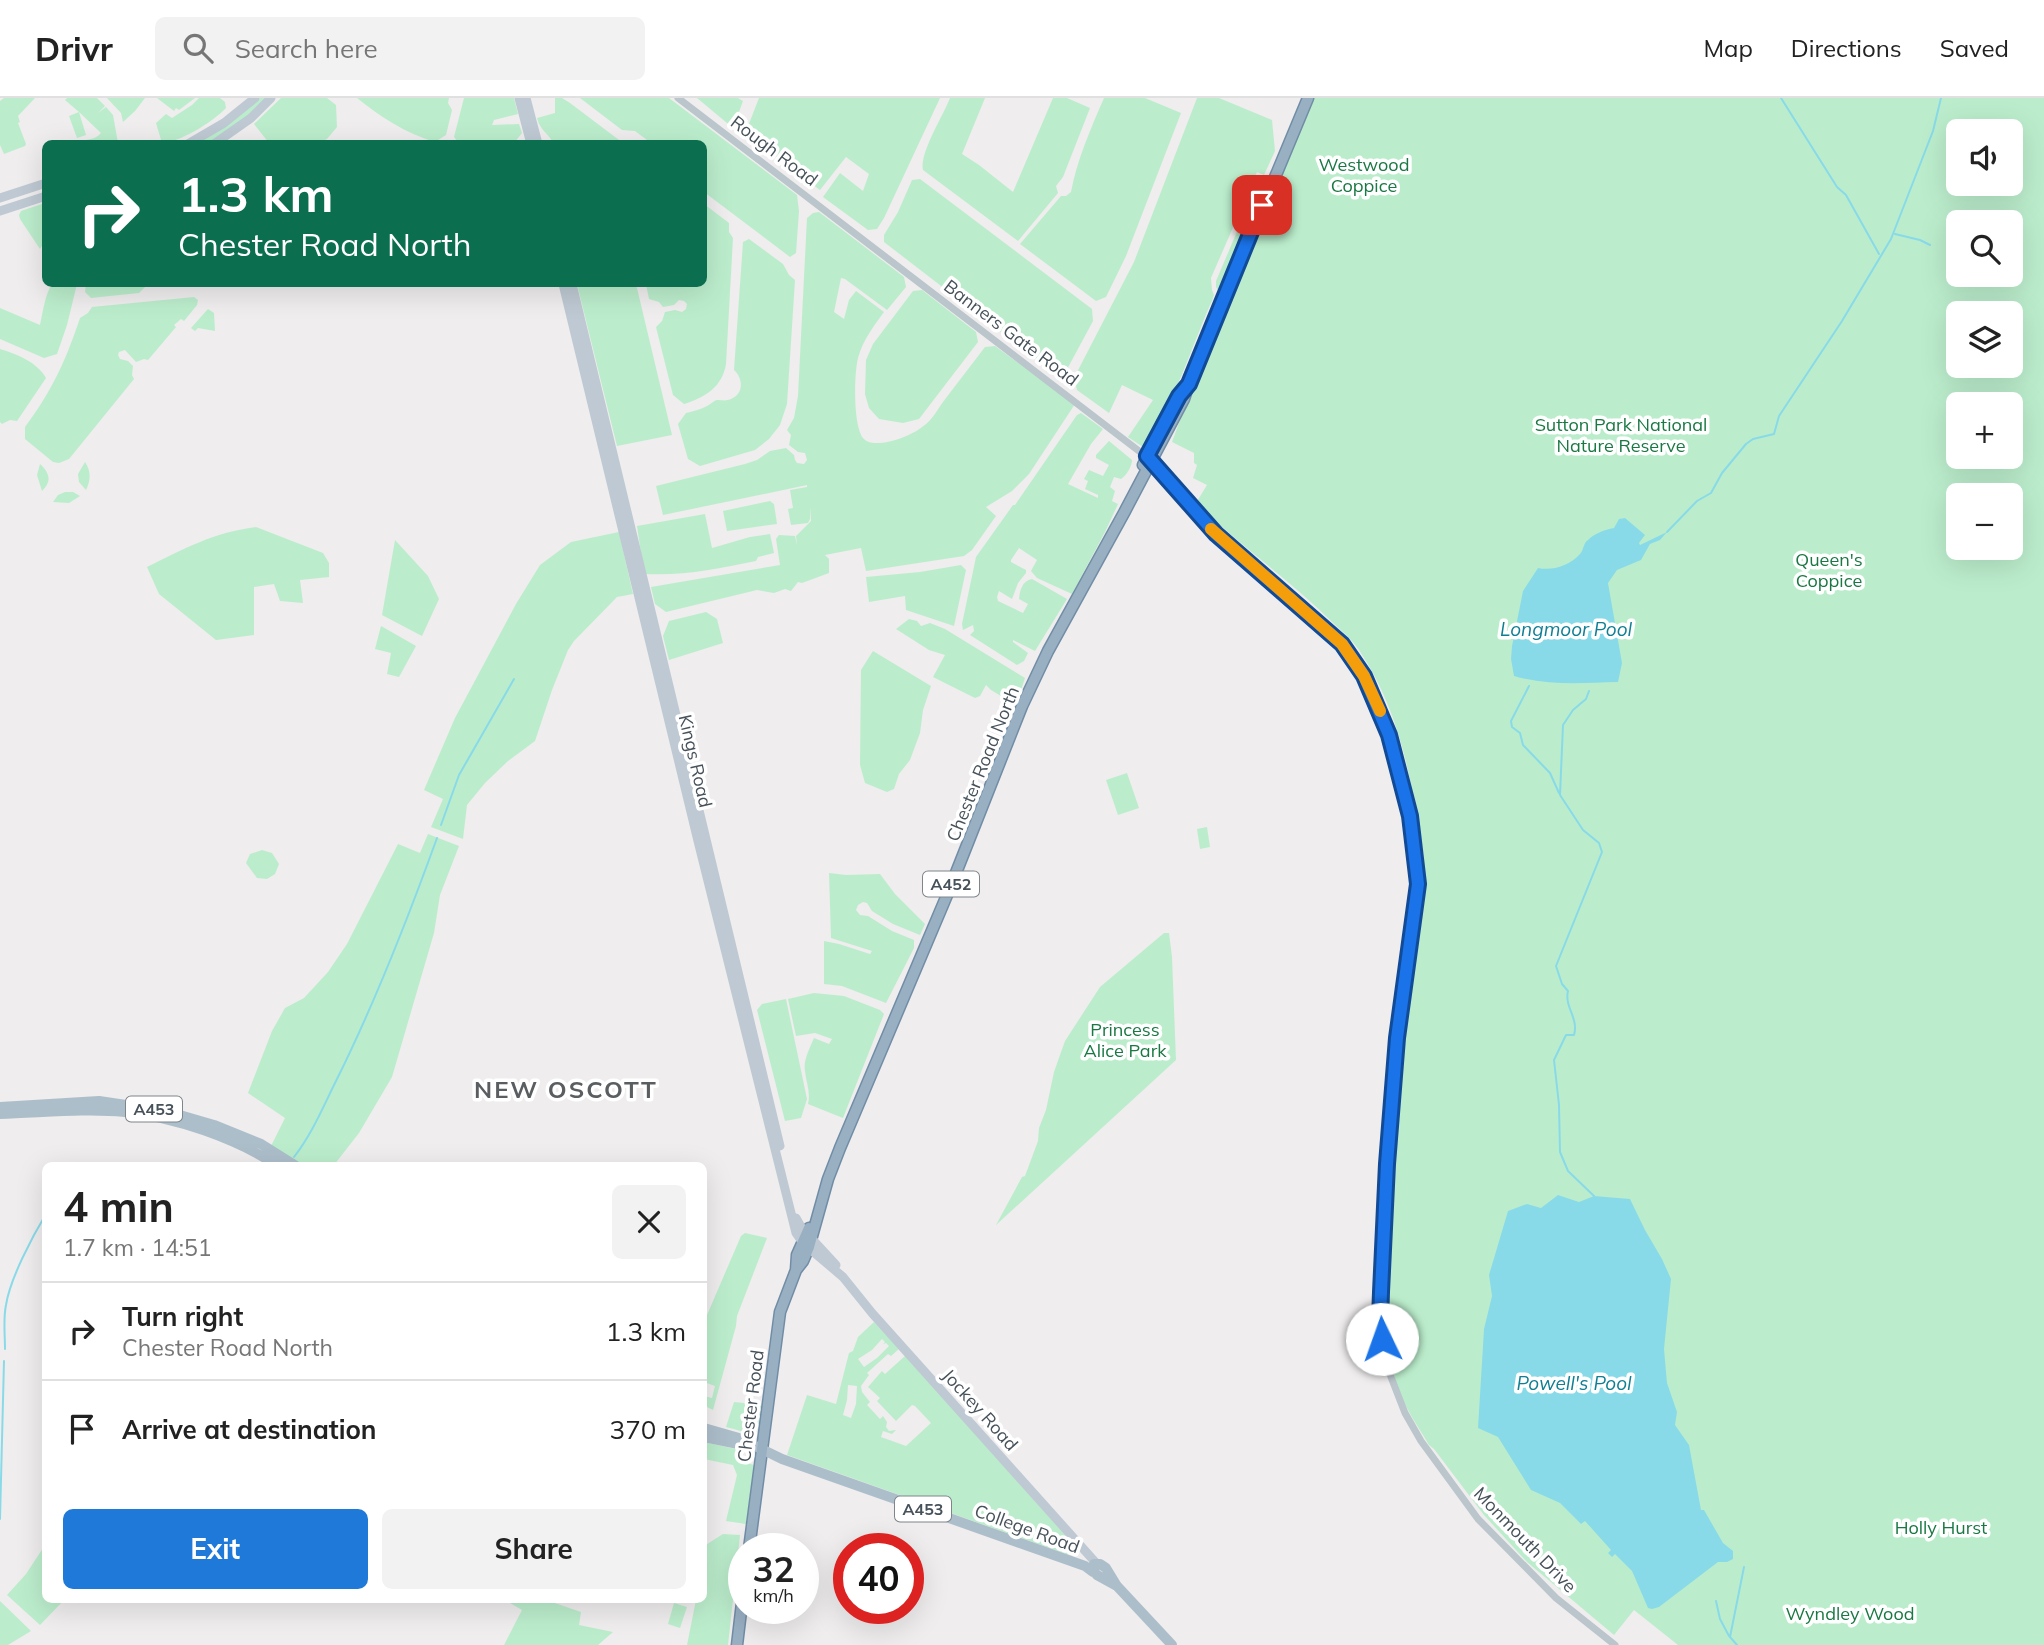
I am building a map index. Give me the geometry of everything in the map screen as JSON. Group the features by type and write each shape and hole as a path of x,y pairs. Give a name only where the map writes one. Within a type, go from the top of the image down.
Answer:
{"highway":[{"name":"Chester Road North","path":"808,1241 816,1226 818,1211 850,1121 950,888 1017,717 1048,651 1114,530 1120,508 1184,399 1308,98"},
{"name":"Chester Road","path":"750,1533 780,1312 796,1270 803,1261 808,1241"},
{"path":"737,1645 739,1624"}],"main road":[{"path":"195,140 224,123 255,98"},
{"path":"220,140 251,118 271,98"},
{"path":"519,98 530,140"},
{"path":"526,98 537,140"},
{"path":"0,198 42,184"},
{"path":"0,211 42,197"},
{"name":"Kings Road","path":"564,287 794,1228 808,1241"},
{"name":"Kings Road","path":"573,287 793,1205 799,1225 808,1241"},
{"name":"A453","path":"0,1107 99,1101 166,1111 200,1125 271,1162"},
{"name":"A453","path":"0,1114 94,1110 127,1112 200,1125 261,1144 290,1162"},
{"name":"Jockey Road","path":"808,1241 843,1277 1092,1566"},
{"name":"College Road","path":"707,1429 739,1438 782,1459 1092,1566 1104,1566 1106,1575 1172,1645"},
{"name":"College Road","path":"739,1438 758,1436 764,1432"},
{"name":"College Road","path":"707,1438 762,1449"}],"street":[{"name":"Rough Road","path":"678,98 851,230"},
{"name":"Banners Gate Road","path":"851,230 1149,459"},
{"name":"Monmouth Drive","path":"1149,459 1216,534 1342,644 1354,659 1376,699 1389,735 1410,816 1418,884 1398,1022 1387,1164 1380,1320 1384,1350 1405,1412 1440,1469 1478,1519 1556,1598 1615,1645"}],"green space":[{"path":"4,98 35,98 18,116 25,146 4,154 0,145 0,101"},
{"path":"97,98 105,106 98,113 106,107 113,115 117,140 85,140 101,133 65,100"},
{"path":"107,98 145,98 123,122 121,113"},
{"path":"157,98 195,98 174,111"},
{"path":"199,98 220,98 225,102 226,108 196,130 174,140 161,140 156,123 166,114 172,118"},
{"path":"260,98 268,98 250,115 213,140 200,140"},
{"path":"281,98 327,98 336,105 337,127 324,140 267,140 254,124"},
{"path":"357,98 449,98 448,103 452,110 446,135 438,140 414,134 384,118"},
{"path":"464,98 514,98 518,114 494,120 492,125 519,124 522,133 516,140 456,140 454,137"},
{"path":"555,98 562,98 619,140 551,140 537,118 555,113"},
{"path":"580,98 669,98 797,195 799,211 796,253 790,257 707,194 707,140 647,140 635,131 622,130"},
{"path":"697,98 738,98 743,101 733,128"},
{"path":"759,98 940,98 884,218 877,229 868,230 823,197 840,173 863,191 869,174 846,157 820,190 745,134"},
{"path":"950,98 985,98 962,154 1013,192 1053,98 1067,98 1090,108 1063,177 1056,186 1058,193 1018,241 923,170 928,145"},
{"path":"1104,98 1145,98 1181,113 1126,256 1106,297 1096,301 1020,244 1061,196 1071,192 1089,132"},
{"path":"1197,98 1219,98 1272,120 1275,151 1264,175 1257,172 1211,278 1214,295 1180,380 1160,424 1143,447 1128,437 1153,400 1122,385 1109,413 1077,390 1074,378 1134,262"},
{"name":"Sutton Park National Nature Reserve","path":"1313,98 2044,98 2044,1645 1678,1645 1634,1610 1614,1635 1527,1562 1484,1515 1429,1445 1400,1393 1389,1356 1385,1319 1386,1262 1388,1243 1391,1242 1389,1236 1400,1101 1400,1063 1423,902 1421,871 1424,870 1424,857 1403,749 1385,698 1356,646 1313,604 1196,503 1207,485 1193,478 1197,465 1194,463 1194,453 1172,442 1208,344"},
{"path":"79,112 86,135 77,138 69,116"},
{"path":"1262,178 1266,182 1219,292 1216,281"},
{"path":"920,179 1092,309 1093,321 1065,373 1057,374 1049,369 884,242 884,235 912,180"},
{"path":"42,204 40,249 20,219 21,211"},
{"path":"707,206 729,223 729,232 733,238 726,364 717,385 699,398 684,404 673,395 656,327 665,312 682,312 687,304 679,300 674,305 663,307 659,302 649,299 647,287 707,287"},
{"path":"819,212 904,277 906,287 887,310 841,278 834,312 844,319 849,300 856,291 884,312 866,339 857,365 857,422 863,438 868,442 892,441 917,431 926,424 985,347 995,346 1075,404 1029,474 1012,491 986,507 996,516 972,550 964,556 866,571 861,548 825,555 829,559 829,573 798,582 791,591 785,589 774,593 757,590 666,612 655,604 651,587 780,565 776,539 779,535 795,536 797,545 796,536 811,521 810,507 808,523 791,525 788,509 793,508 790,490 807,485 663,515 656,486 745,464 770,451 786,448 794,455 797,463 804,464 807,460 805,453 798,452 789,445 791,435 787,430 794,418 798,396 807,218"},
{"path":"749,239 783,264 795,280 787,404 780,425 769,439 755,450 700,466 688,459 678,424 686,413 716,400 733,398 740,391 740,378 734,370 743,242"},
{"path":"51,287 76,287 57,354 44,358 0,339 0,308 40,325"},
{"path":"86,287 145,287 139,293 91,298 85,292"},
{"path":"578,287 637,287 672,435 617,446"},
{"path":"922,290 976,332 978,342 919,419 903,423 879,419 869,408 865,394 866,360 873,344 913,291"},
{"path":"194,297 198,300 197,305 184,321 181,319 174,325 176,327 148,360 136,362 125,350 119,352 120,359 133,366 134,379 69,459 53,462 25,439 25,427 57,375 80,318 92,307"},
{"path":"208,309 214,313 215,331 198,328 195,331 191,328"},
{"path":"0,349 32,363 46,378 17,421 10,420 2,424 0,422"},
{"path":"1081,413 1103,429 1068,484 1098,498 1098,495 1085,489 1088,481 1084,479 1089,470 1103,476 1109,465 1096,458 1096,455 1109,441 1132,460 1131,465 1121,479 1114,477 1110,487 1115,491 1112,501 1118,504 1072,594 1037,578 1031,571 1037,560 1019,548 1011,560 1026,570 1026,573 1018,583 1012,599 999,591 998,601 1023,613 1028,604 1019,599 1020,592 1024,584 1032,579 1067,599 1035,651 1013,640 1028,653 1024,661 1017,665 970,635 974,631 973,625 963,630 976,557"},
{"path":"85,462 90,476 86,490 79,482 78,474"},
{"path":"40,464 48,478 42,491 37,475"},
{"path":"65,492 80,496 69,503 53,502 58,495"},
{"path":"770,501 774,504 777,524 727,531 723,511"},
{"path":"705,514 712,548 770,534 774,553 758,557 756,561 714,569 644,574 637,526"},
{"path":"256,527 323,553 329,563 329,577 300,580 303,603 280,601 274,584 254,587 254,635 216,640 159,594 147,567 212,537"},
{"path":"619,532 633,594 617,597 574,641 552,690 535,741 508,761 467,805 463,839 431,827 443,799 424,790 455,718 540,565 571,542"},
{"path":"395,540 428,576 439,599 422,636 382,615"},
{"path":"961,565 966,570 954,626 906,610 905,596 869,602 866,577"},
{"path":"706,612 717,619 723,643 669,660 663,636 669,621"},
{"path":"909,619 917,621 921,626 930,623 945,629 1025,678 1016,705 986,685 980,696 975,698 933,677 945,655 929,650 896,629"},
{"path":"381,626 416,646 399,677 387,674 391,653 375,649"},
{"path":"873,651 931,686 923,710 920,733 910,760 899,774 894,789 887,792 865,783 860,765 861,670"},
{"path":"1127,773 1139,808 1118,815 1106,780"},
{"path":"1207,827 1210,847 1200,849 1197,829"},
{"path":"428,834 459,846 440,895 434,933 392,1077 359,1133 336,1162 297,1162 271,1146 285,1118 248,1093 272,1031 285,1008 304,998 328,972 347,944 398,844 420,853"},
{"path":"262,850 272,853 279,864 275,874 267,879 257,878 246,863 250,854"},
{"path":"829,873 880,874 895,894 925,924 920,935 893,924 872,911 867,903 858,905 856,910 860,915 868,916 892,931 914,940 914,948 886,1003 842,986 824,984 824,941 870,954 872,951 831,938"},
{"name":"Princess Alice Park","path":"1164,933 1169,933 1172,957 1176,1060 996,1225 1025,1176 1038,1141 1054,1072 1065,1041 1100,987"},
{"path":"814,993 844,996 884,1014 843,1118 808,1104 805,1067 807,1054 814,1038 829,1044 832,1039 815,1033 796,1036 788,999"},
{"path":"786,999 807,1099 801,1118 785,1121 757,1010 762,1004"},
{"path":"745,1233 767,1238 737,1316 713,1410 707,1407 707,1397 712,1398 715,1386 707,1383 707,1315 741,1236"},
{"path":"874,1322 899,1349 891,1356 888,1354 867,1373 869,1375 861,1386 870,1402 867,1405 880,1419 883,1416 889,1431 896,1430 892,1434 883,1431 881,1437 906,1446 931,1423 912,1405 896,1421 877,1401 880,1398 868,1387 882,1371 885,1374 905,1356 1076,1547 1069,1555 787,1455 807,1395 836,1404 849,1353 853,1351 858,1337","holes":["882,1339 885,1342 883,1344 889,1346 864,1367 858,1359","848,1385 857,1386 856,1404 851,1418 843,1415"]},
{"path":"734,1402 753,1404 753,1409 758,1410 759,1405 761,1406 757,1432 752,1434 726,1427"},
{"path":"707,1443 740,1450 745,1462 754,1465 746,1524 726,1521 737,1475 733,1465 707,1460"},
{"path":"723,1534 728,1534 728,1624 730,1624 728,1645 687,1645 695,1603 707,1603 707,1544"},
{"path":"42,1550 42,1603 61,1603 40,1625 7,1595 26,1574"},
{"path":"0,1601 31,1631 8,1645 0,1645"},
{"path":"510,1603 555,1603 581,1612 579,1625 613,1632 598,1645 504,1645 522,1610"},
{"path":"674,1603 687,1607 680,1628 668,1624"}],"water":[{"name":"Longmoor Pool","path":"1625,518 1645,535 1640,545 1667,532 1660,540 1650,544 1641,560 1617,570 1608,583 1622,663 1618,682 1553,683 1514,676 1512,646 1523,591 1538,568 1555,568 1571,562 1591,538 1614,528 1619,519"},
{"name":"Powell's Pool","path":"1558,1195 1579,1202 1594,1196 1630,1199 1662,1259 1671,1279 1664,1349 1667,1383 1677,1412 1675,1425 1689,1445 1701,1510 1704,1510 1723,1543 1733,1551 1733,1559 1718,1562 1659,1607 1652,1609 1648,1608 1632,1571 1615,1554 1612,1557 1608,1553 1611,1550 1585,1521 1581,1524 1560,1503 1531,1490 1498,1437 1478,1428 1484,1329 1492,1296 1489,1275 1508,1211 1527,1204 1541,1208"}],"waterway":[{"path":"1781,98 1837,187 1846,195 1879,254"},
{"path":"1667,532 1697,501 1711,493 1722,473 1746,444 1753,439 1774,434 1779,416 1842,321 1891,239 1933,131 1941,98"},
{"path":"1895,234 1930,245"},
{"path":"441,825 459,775 514,679"},
{"path":"1529,686 1511,721 1512,727 1520,733 1523,745 1550,773 1559,793"},
{"path":"1589,691 1586,699 1573,710 1563,725 1560,795 1583,830 1599,843 1602,852 1556,966 1562,984 1568,991 1575,1029 1574,1035 1566,1035 1554,1060 1560,1152 1568,1171 1594,1196"},
{"path":"294,1157 317,1120 364,1022 437,838"},
{"path":"5,1349 8,1295 22,1258 42,1221"},
{"path":"0,1519 4,1361"},
{"path":"1737,1645 1730,1637 1744,1567"},
{"path":"1716,1601 1720,1619 1729,1636"}],"slow traffic":[{"path":"1211,529 1342,644 1364,676 1380,711"}],"district":[{"name":"NEW OSCOTT","path":"566,1090"}],"route":[{"path":"1262,205 1189,384 1179,396 1147,456 1216,534 1342,644 1354,659 1376,699 1400,774 1410,816 1418,884 1398,1022 1392,1095 1381,1292 1382,1339"}],"park label":[{"name":"Westwood Coppice","path":"1364,175"},
{"name":"Queen's Coppice","path":"1829,570"},
{"name":"Holly Hurst","path":"1941,1528"},
{"name":"Wyndley Wood","path":"1850,1614"}]}
